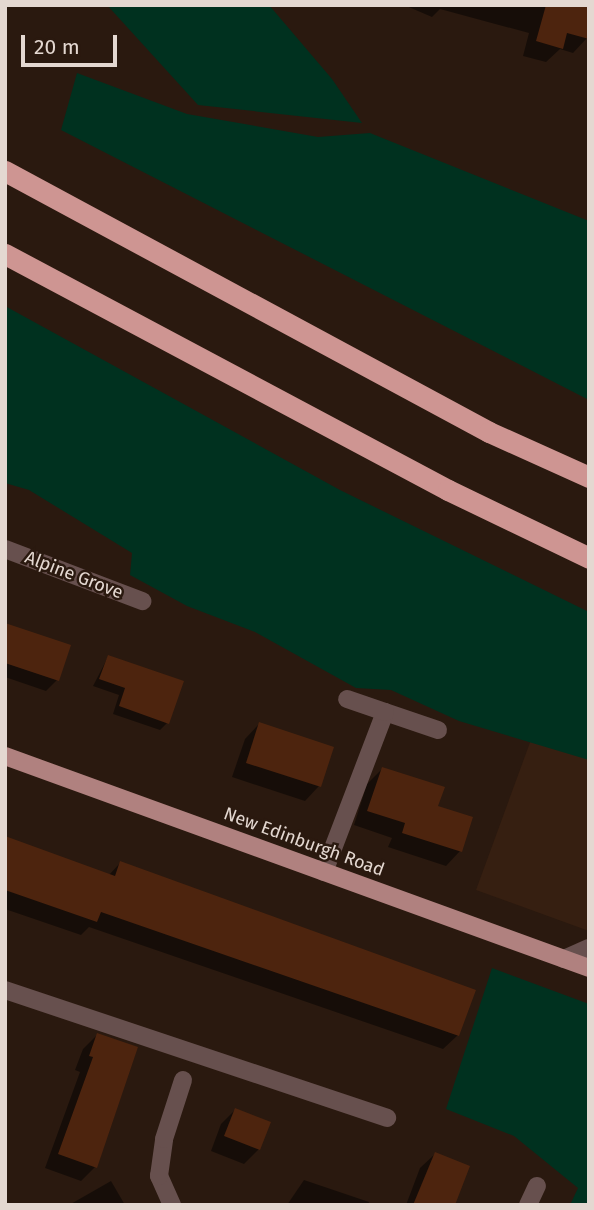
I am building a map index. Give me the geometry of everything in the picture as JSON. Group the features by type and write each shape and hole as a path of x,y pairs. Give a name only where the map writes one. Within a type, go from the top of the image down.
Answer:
{"highway":[{"path":"5,171 489,432 589,477"},
{"path":"5,254 448,490 589,558"}],"main road":[{"name":"New Edinburgh Road","path":"5,756 589,968"}],"street":[{"name":"Alpine Grove","path":"5,549 142,601"},
{"path":"347,699 438,730"},
{"path":"324,872 385,712"},
{"path":"564,959 589,948"},
{"path":"5,990 387,1118"},
{"path":"172,1205 159,1176 164,1139 183,1080"},
{"path":"528,1205 537,1186"}],"shaded area":[{"path":"543,707 589,729 589,931 476,890"}],"green space":[{"path":"107,5 269,5 332,79 362,123 198,105"},
{"path":"77,73 187,114 318,137 370,133 589,221 589,400 61,130"},
{"path":"5,306 340,490 589,612 589,760 459,721 391,690 356,688 255,632 187,606 130,575 132,553 29,490 5,483"},
{"path":"492,968 589,1004 589,1205 570,1205 578,1188 514,1136 446,1109"}],"building":[{"path":"546,5 589,5 589,39 567,33 563,49 536,41"},
{"path":"5,623 71,645 59,681 5,663"},
{"path":"108,655 184,681 169,724 119,706 125,688 99,679"},
{"path":"259,722 334,747 321,787 246,763"},
{"path":"382,767 445,787 438,806 473,817 462,852 402,833 405,823 367,811"},
{"path":"5,836 115,876 120,861 476,990 459,1036 101,912 97,922 5,890"},
{"path":"97,1033 138,1047 97,1168 58,1154 93,1057 89,1056"},
{"path":"235,1108 271,1122 260,1150 224,1136"},
{"path":"435,1152 470,1166 455,1205 413,1205"}]}
